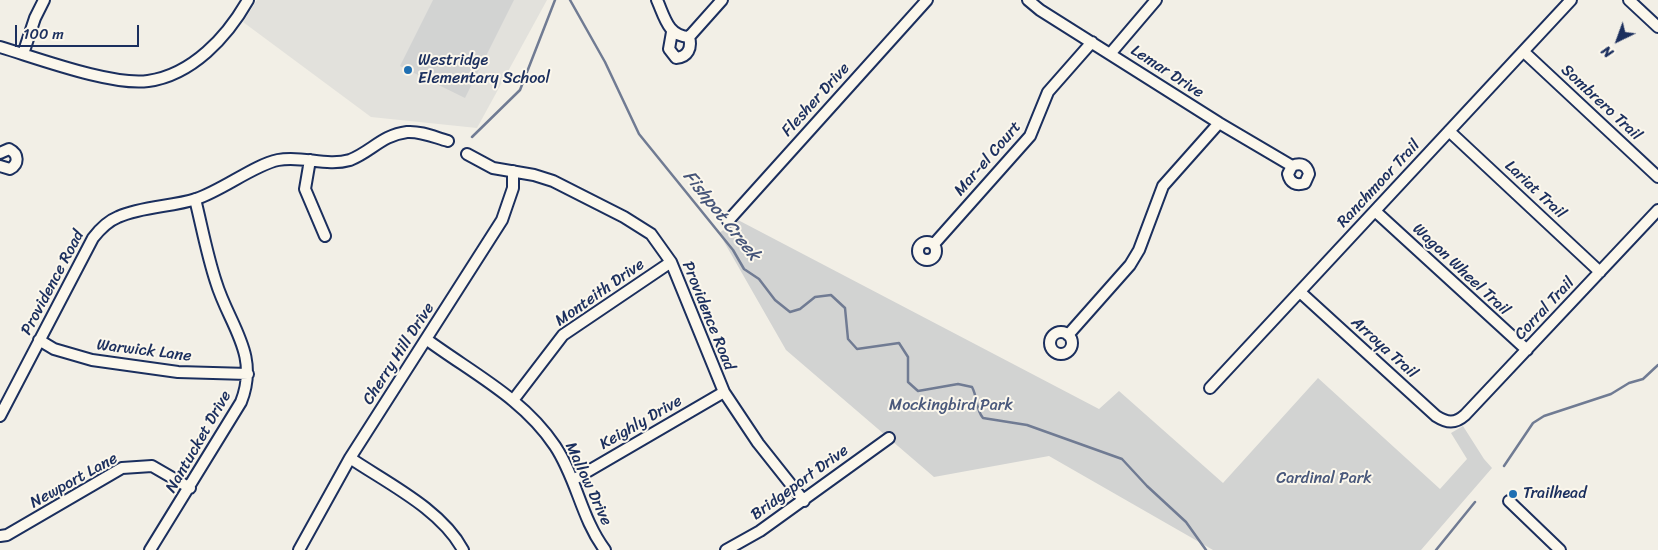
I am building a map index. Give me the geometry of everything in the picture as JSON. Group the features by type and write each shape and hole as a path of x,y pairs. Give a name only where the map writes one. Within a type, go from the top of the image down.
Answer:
{"street":[{"path":"23,54 35,18 44,0"},
{"path":"0,47 110,78 148,81 183,68 201,58 220,40 248,0"},
{"path":"657,0 672,32 669,48 676,58 683,57 689,52 690,37 722,0"},
{"name":"Flesher Drive","path":"728,221 927,0"},
{"name":"Lemar Drive","path":"1028,0 1219,123 1292,166"},
{"path":"1110,54 1156,0"},
{"name":"Ranchmoor Trail","path":"1210,388 1571,0"},
{"path":"1629,0 1658,27"},
{"path":"672,32 680,36 690,37"},
{"name":"Mar-el Court","path":"934,244 1030,136 1048,92 1092,42"},
{"name":"Sombrero Trail","path":"1524,52 1658,177"},
{"path":"1068,335 1130,265 1139,250 1163,186 1219,123"},
{"name":"Lariat Trail","path":"1449,131 1600,272"},
{"name":"Providence Road","path":"0,416 93,238 100,229 120,216 195,199 224,188 277,160 299,157 324,162 350,160 380,141 408,132 430,135 448,141"},
{"path":"0,153 10,150 17,156 17,162 13,168 1,170"},
{"name":"Providence Road","path":"467,154 493,168 553,181 638,224 651,234 671,262 724,392 753,435 804,501"},
{"path":"310,160 305,189 325,236"},
{"name":"Cherry Hill Drive","path":"299,550 350,458 502,220 513,188 513,171"},
{"name":"Nantucket Drive","path":"154,549 241,402 248,374 245,350 215,280 195,199"},
{"name":"Corral Trail","path":"1450,422 1458,421 1465,415 1658,210"},
{"name":"Wagon Wheel Trail","path":"1375,211 1526,350"},
{"name":"Monteith Drive","path":"514,400 563,335 671,262"},
{"name":"Arroya Trail","path":"1300,292 1436,416 1450,422"},
{"name":"Mallow Drive","path":"426,339 514,400 556,446 573,480 587,522 605,550"},
{"name":"Warwick Lane","path":"39,340 54,349 92,360 178,372 248,374"},
{"name":"Keighly Drive","path":"573,480 724,392"},
{"name":"Bridgeport Drive","path":"726,550 760,531 804,501 889,438"},
{"path":"350,458 437,517 454,535 463,550"},
{"name":"Newport Lane","path":"0,536 15,530 122,468 152,466 190,488"},
{"path":"1509,501 1560,550"}],"shaded area":[{"name":"Westridge Elementary School","path":"257,0 547,0 477,128 371,117 243,22"}],"green space":[{"path":"433,0 514,0 465,98 400,66"},
{"path":"738,220 1099,409 1119,391 1223,483 1318,378 1440,489 1467,459 1451,433 1463,426 1492,468 1421,550 1213,550 1049,456 934,477 786,350 719,233"}],"waterway":[{"path":"472,137 520,90 555,0"},
{"name":"Fishpot Creek","path":"570,0 605,62 639,134 733,250 744,269 759,279 775,300 790,312 800,309 815,297 831,295 845,308 848,339 857,349 899,343 908,357 908,382 918,391 958,384 972,387 983,418 1027,425 1122,459 1147,486 1186,522 1206,550"},
{"path":"1504,466 1533,423 1544,416 1611,394 1629,383 1643,379 1658,365"},
{"path":"1436,550 1475,502"}],"place":[{"name":"Westridge Elementary School","path":"408,70"},
{"name":"Trailhead","path":"1513,494"}],"park label":[{"name":"Mockingbird Park","path":"951,406"},
{"name":"Cardinal Park","path":"1324,479"}]}
